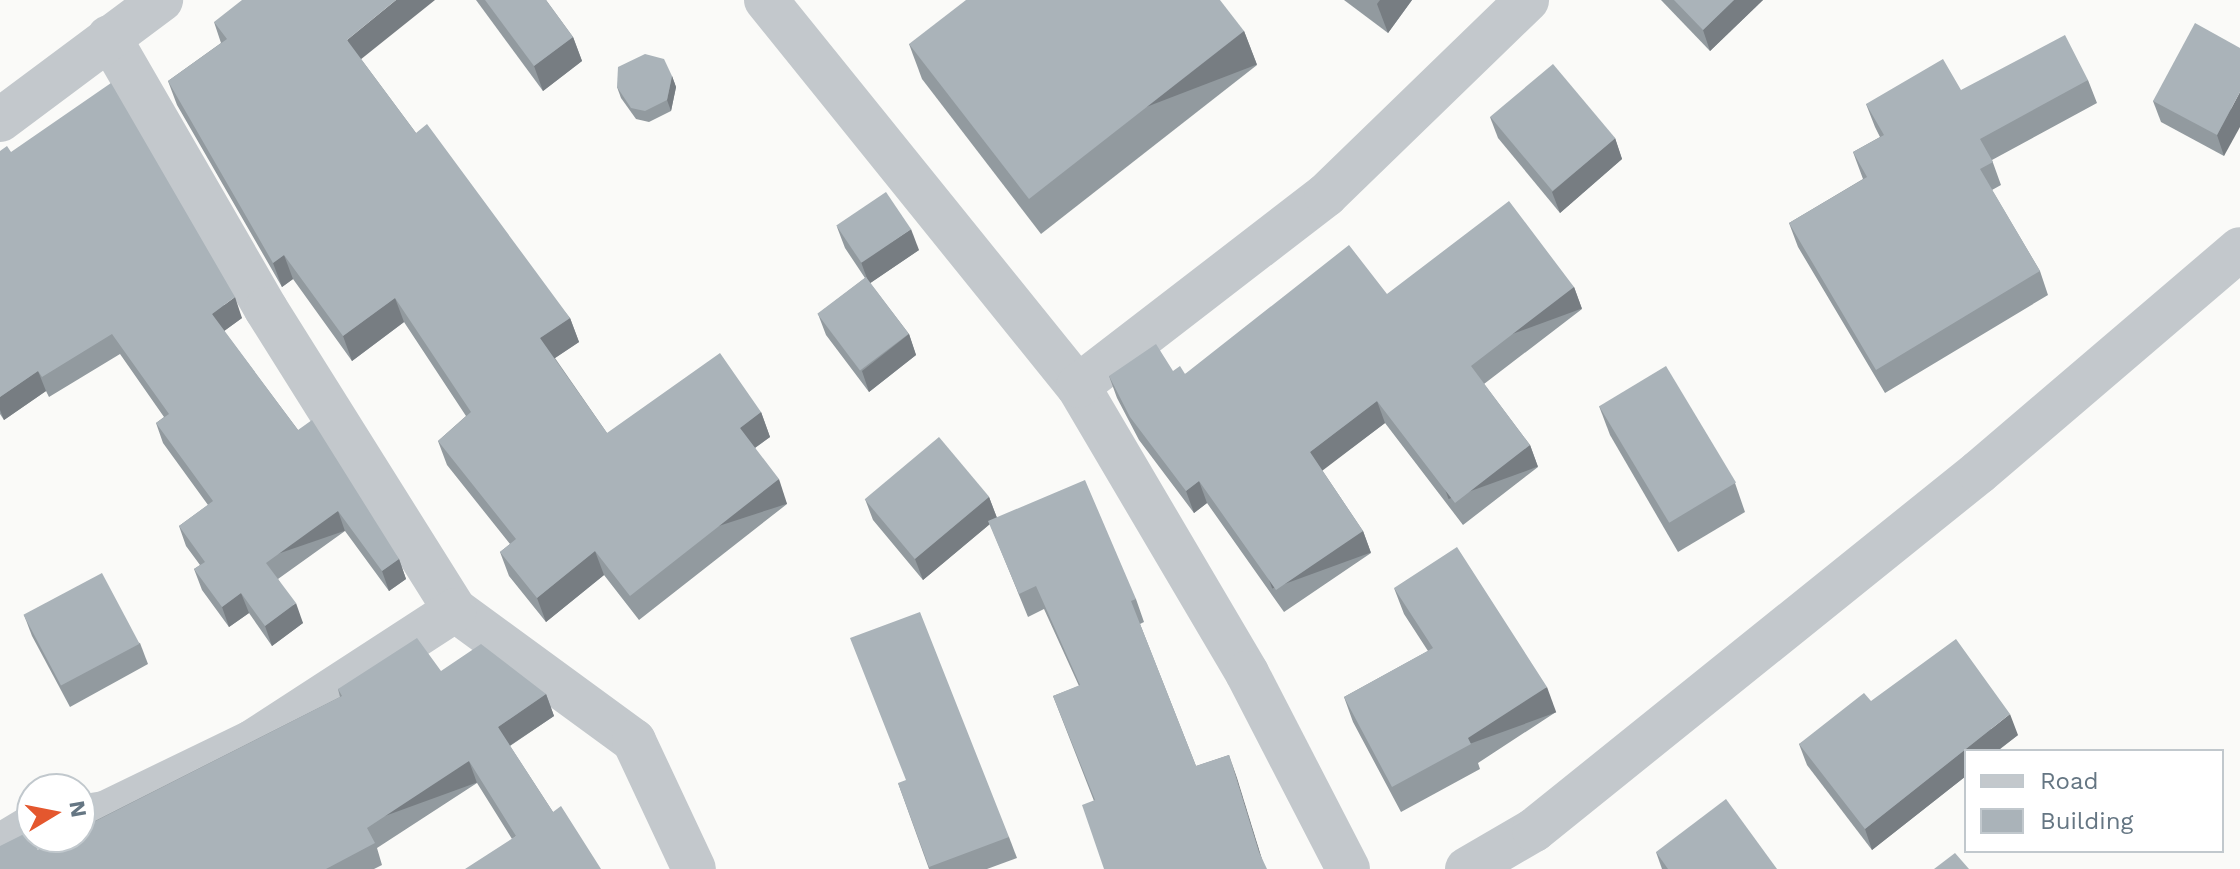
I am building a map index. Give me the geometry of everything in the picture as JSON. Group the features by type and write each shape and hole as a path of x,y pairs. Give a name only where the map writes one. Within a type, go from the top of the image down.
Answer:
{"street":[{"path":"0,120 161,0"},
{"path":"766,0 1078,386 1247,673 1348,869"},
{"path":"1078,386 1326,195 1527,0"},
{"path":"109,37 266,309 455,610 634,741 694,869"},
{"path":"1467,869 1534,830 1979,472 2240,249"},
{"path":"96,814 105,813 252,742 455,610"}],"building":[{"path":"242,0 396,0 347,40 416,133 427,124 570,318 540,338 607,433 720,353 761,412 740,428 779,479 630,596 595,551 537,598 500,552 516,539 438,441 471,412 395,298 343,336 284,255 273,263 168,81 227,39 214,22"},
{"path":"485,0 546,0 573,37 534,66"},
{"path":"966,0 1220,0 1244,31 1029,199 909,44"},
{"path":"1674,0 1734,0 1703,30"},
{"path":"2195,23 2240,48 2240,92 2217,135 2153,101"},
{"path":"2065,35 2088,80 1980,139 1993,162 1980,169 2040,271 1876,370 1789,223 1867,177 1853,152 1884,135 1866,104 1943,59 1961,90"},
{"path":"645,54 664,59 672,76 667,100 645,111 631,108 617,87 618,67"},
{"path":"1553,64 1615,138 1553,191 1490,117"},
{"path":"111,83 235,297 212,314 298,430 312,420 399,559 382,571 338,511 266,563 296,603 265,626 241,593 222,607 194,569 205,562 179,526 213,501 156,423 169,414 112,334 42,377 38,371 0,397 0,151 7,146 11,152"},
{"path":"886,192 911,229 861,263 836,226"},
{"path":"1509,201 1574,287 1471,366 1530,445 1455,503 1377,401 1310,452 1363,531 1276,590 1199,481 1186,491 1130,417 1109,376 1156,344 1173,371 1180,366 1185,374 1349,245 1387,294"},
{"path":"866,277 909,334 860,370 817,314"},
{"path":"1666,366 1736,483 1669,523 1599,406"},
{"path":"939,437 989,497 915,559 865,499"},
{"path":"1085,480 1136,599 1131,601 1196,766 1229,755 1267,869 1104,869 1082,805 1095,800 1053,696 1080,685 1036,586 1019,594 988,521"},
{"path":"1457,547 1547,687 1468,738 1471,744 1392,787 1344,697 1433,648 1394,588"},
{"path":"102,573 140,644 61,685 23,615"},
{"path":"920,612 1009,837 929,867 898,783 906,780 850,638"},
{"path":"417,638 441,671 481,644 546,694 498,727 553,812 561,806 601,869 465,869 516,836 469,761 367,828 375,843 326,869 0,869 0,846 16,838 16,853 96,853 96,821 342,696 338,689"},
{"path":"1956,639 2010,714 1865,829 1799,744 1864,693 1871,701"},
{"path":"1726,799 1777,869 1668,869 1656,852"},
{"path":"1955,853 1969,869 1934,869"}]}
